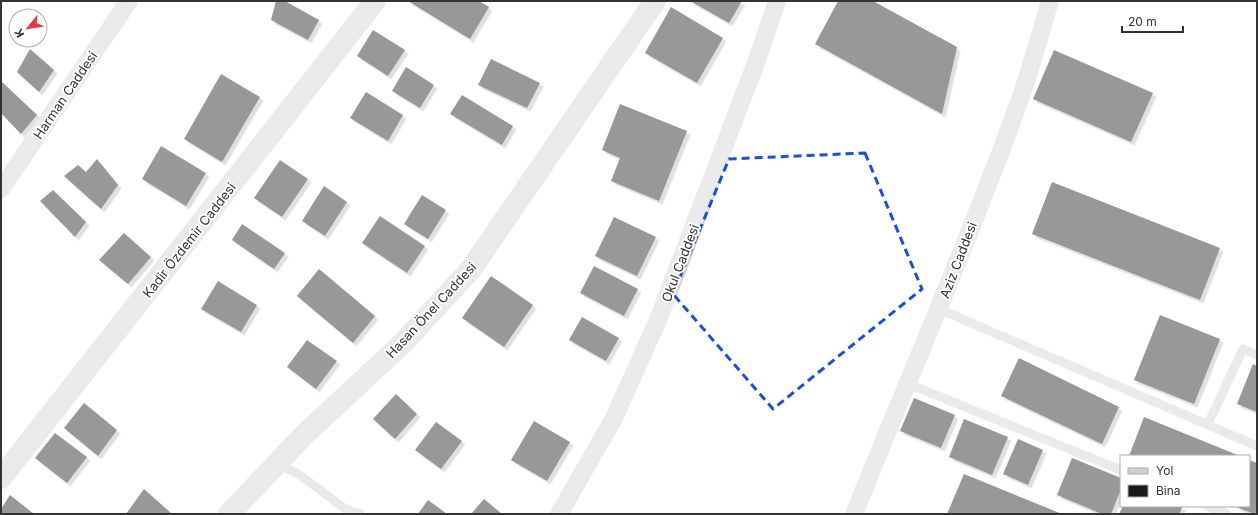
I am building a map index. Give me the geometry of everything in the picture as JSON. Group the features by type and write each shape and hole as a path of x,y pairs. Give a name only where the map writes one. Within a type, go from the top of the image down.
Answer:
{"street":[{"name":"Harman Caddesi","path":"1,189 129,1"},
{"name":"Kadir Özdemir Caddesi","path":"1,478 376,1"},
{"name":"Hasan Önel Caddesi","path":"229,514 305,434 403,343 471,269 655,1"},
{"name":"Okul Caddesi","path":"559,514 614,418 658,320 757,60 777,1"},
{"name":"Aziz Caddesi","path":"854,514 906,383 939,309 1020,101 1050,1"}],"lane":[{"path":"939,309 1257,446"},
{"path":"1208,424 1243,349 1257,355"},
{"path":"906,383 1120,470"},
{"path":"277,464 300,475 344,508 360,514"},
{"path":"1210,507 1227,514"}],"highlighted area":[{"path":"865,153 922,289 773,409 673,294 729,159"}],"building":[{"path":"276,1 285,1 319,20 308,40 271,20"},
{"path":"408,1 479,1 489,7 470,39"},
{"path":"690,1 742,1 729,23"},
{"path":"838,1 873,1 957,47 942,114 815,44"},
{"path":"671,7 723,38 697,83 645,53"},
{"path":"373,30 405,50 388,76 357,56"},
{"path":"30,49 54,70 39,92 17,72"},
{"path":"1054,50 1153,93 1131,142 1033,99"},
{"path":"491,59 540,83 527,108 478,85"},
{"path":"406,67 434,85 420,108 392,91"},
{"path":"221,74 260,97 222,162 184,139"},
{"path":"1,81 37,115 21,134 1,113"},
{"path":"366,92 403,115 388,141 350,118"},
{"path":"462,95 513,126 502,145 450,114"},
{"path":"620,104 687,131 659,201 611,181 620,158 602,150"},
{"path":"161,146 206,173 186,206 142,179"},
{"path":"97,159 118,185 101,209 64,176 78,165 86,172"},
{"path":"280,160 308,179 282,217 254,198"},
{"path":"1052,182 1220,248 1200,300 1032,234"},
{"path":"324,186 347,202 325,236 302,221"},
{"path":"53,190 86,222 75,237 40,201"},
{"path":"422,195 446,210 428,239 404,224"},
{"path":"380,216 425,246 407,273 362,243"},
{"path":"614,217 656,237 637,276 595,256"},
{"path":"242,224 285,253 274,269 232,240"},
{"path":"124,233 151,257 128,284 99,260"},
{"path":"594,266 638,289 624,316 580,293"},
{"path":"319,269 375,316 353,343 297,296"},
{"path":"491,276 533,305 504,347 462,318"},
{"path":"218,281 257,305 241,332 201,309"},
{"path":"1160,315 1220,339 1194,404 1134,380"},
{"path":"582,317 619,338 606,361 569,340"},
{"path":"307,340 337,361 316,389 287,367"},
{"path":"1019,358 1119,407 1102,444 1001,396"},
{"path":"1253,364 1257,366 1257,412 1237,404"},
{"path":"396,394 417,414 395,439 373,419"},
{"path":"914,398 955,415 941,448 900,431"},
{"path":"84,403 117,430 98,456 64,428"},
{"path":"1144,417 1238,455 1129,455"},
{"path":"964,419 1008,437 992,475 949,457"},
{"path":"534,421 570,442 547,481 511,460"},
{"path":"436,422 462,441 441,469 415,450"},
{"path":"55,433 87,457 67,483 35,458"},
{"path":"1018,439 1043,450 1028,485 1003,474"},
{"path":"1072,458 1120,478 1120,492 1111,514 1102,514 1057,495"},
{"path":"1250,460 1257,463 1257,509 1255,514 1236,507 1250,507"},
{"path":"964,474 1062,514 947,514"},
{"path":"144,489 172,514 126,514"},
{"path":"10,495 34,514 1,514 1,509"},
{"path":"484,499 502,514 471,514"},
{"path":"428,500 447,514 418,514"},
{"path":"1122,507 1182,507 1179,514 1119,514"}]}
